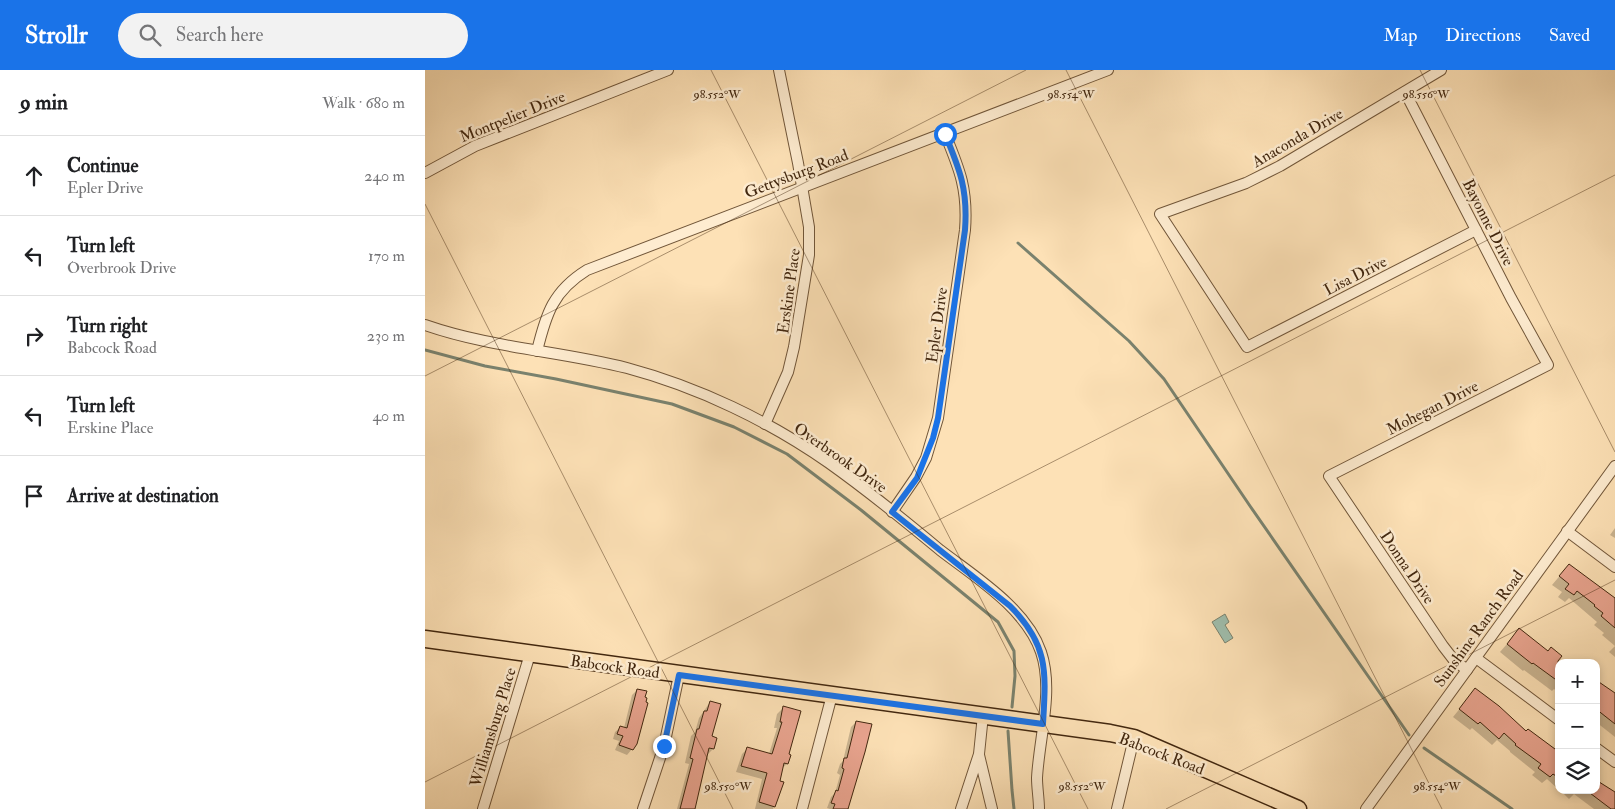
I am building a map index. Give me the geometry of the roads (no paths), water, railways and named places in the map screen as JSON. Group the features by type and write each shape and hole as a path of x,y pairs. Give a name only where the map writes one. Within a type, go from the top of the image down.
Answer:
{"main road":[{"name":"Babcock Road","path":"425,639 679,675 1110,732 1134,738 1288,807"}],"street":[{"name":"Montpelier Drive","path":"425,173 475,146 668,70"},
{"name":"Erskine Place","path":"765,424 788,372 795,347 809,255 809,227 779,70"},
{"name":"Gettysburg Road","path":"537,351 544,322 551,305 561,290 574,278 587,270 1108,70"},
{"name":"Anaconda Drive","path":"1247,348 1160,214 1246,183 1280,166 1441,70"},
{"name":"Bayonne Drive","path":"1405,92 1547,365"},
{"name":"Epler Drive","path":"892,512 917,478 933,438 938,418 965,230 967,210 964,187 945,134"},
{"name":"Lisa Drive","path":"1247,348 1476,230"},
{"name":"Overbrook Drive","path":"425,325 485,343 628,368 679,385 723,403 765,424 829,463 892,512 1010,606 1025,623 1037,643 1046,681 1037,779 1039,809"},
{"name":"Mohegan Drive","path":"1329,476 1547,365"},
{"name":"Sunshine Ranch Road","path":"1366,809 1615,466"},
{"name":"Donna Drive","path":"1329,476 1443,646 1453,659 1467,670"},
{"path":"1567,531 1615,566"},
{"name":"Williamsburg Place","path":"483,809 530,654"},
{"path":"1476,658 1555,717"},
{"path":"643,809 664,746 679,675"},
{"path":"802,809 832,695"},
{"path":"961,809 979,754 983,715"},
{"path":"1117,809 1134,738"},
{"path":"1597,749 1615,762"},
{"path":"979,754 992,809"}],"waterway":[{"path":"1018,243 1129,341 1164,379 1409,735"},
{"path":"425,350 485,366 672,404 734,427 787,454 861,510 998,622 1014,651 1015,676 1012,707"},
{"path":"1008,731 1014,809"},
{"path":"1424,748 1512,809"}]}
